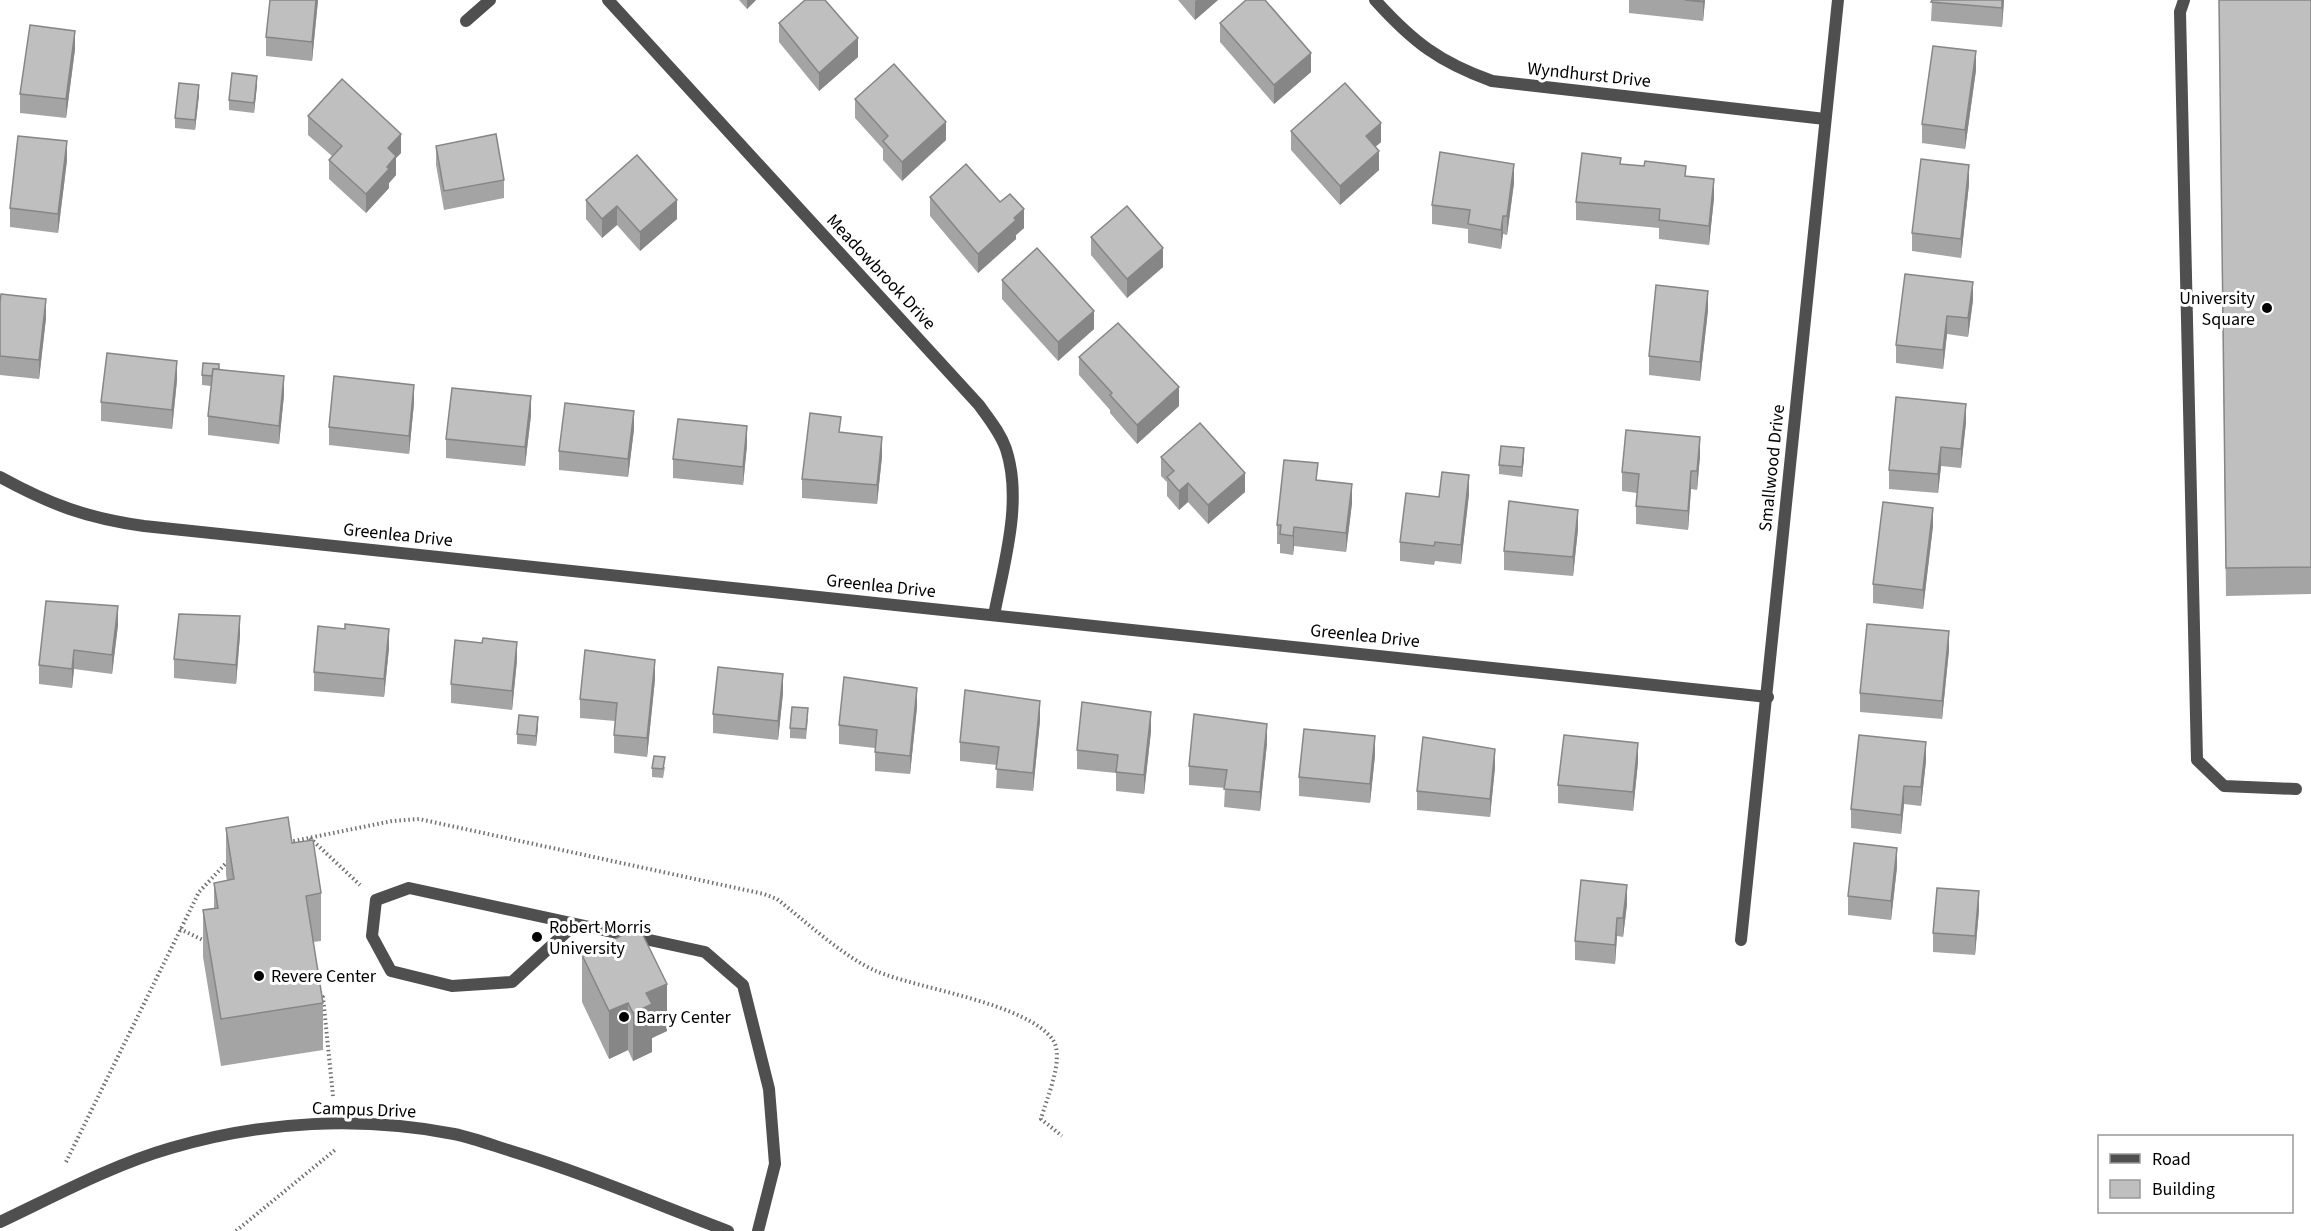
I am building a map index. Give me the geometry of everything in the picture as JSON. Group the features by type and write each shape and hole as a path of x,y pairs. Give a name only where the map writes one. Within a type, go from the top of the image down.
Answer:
{"street":[{"path":"466,21 490,0"},
{"name":"Meadowbrook Drive","path":"608,0 979,405 995,427 1011,465 1013,489 994,615"},
{"name":"Wyndhurst Drive","path":"1375,0 1423,48 1456,68 1492,81 1825,119"},
{"name":"Smallwood Drive","path":"1741,940 1768,697 1838,0"},
{"path":"2184,0 2180,12 2197,760 2224,786 2296,789"},
{"name":"Greenlea Drive","path":"0,477 63,509 92,517 144,526 1768,697"},
{"path":"575,924 512,982 452,986 391,971 372,936 376,900 409,888 705,952 743,985 769,1089 775,1164 758,1231"},
{"name":"Campus Drive","path":"0,1222 94,1178 170,1148 250,1130 334,1123 394,1125 456,1134 545,1161 728,1231"}],"path":[{"path":"310,838 376,900"},
{"path":"180,929 217,947"},
{"path":"314,994 323,997 333,1096"},
{"path":"236,1231 335,1150"}],"building":[{"path":"270,0 316,0 312,42 266,37"},
{"path":"805,0 825,0 858,38 819,73 779,23"},
{"path":"1246,0 1265,0 1311,53 1274,85 1220,23"},
{"path":"1932,0 2002,0 2002,8 1931,2"},
{"name":"University Square","path":"2219,0 2311,0 2311,567 2226,568"},
{"path":"30,25 75,31 66,99 20,94"},
{"path":"1933,46 1976,51 1965,130 1922,124"},
{"path":"894,64 946,122 902,162 883,141 888,136 855,99"},
{"path":"232,73 257,76 254,103 229,100"},
{"path":"342,79 401,134 388,148 396,156 387,167 389,169 366,194 329,160 342,146 308,116"},
{"path":"179,83 199,85 195,120 175,118"},
{"path":"1345,83 1381,123 1366,136 1379,151 1340,186 1291,131"},
{"path":"496,134 504,180 444,191 436,146"},
{"path":"18,136 67,141 58,214 10,208"},
{"path":"1440,152 1514,164 1507,216 1503,216 1501,230 1468,224 1470,210 1432,205"},
{"path":"1582,153 1621,158 1620,164 1644,166 1645,161 1686,166 1685,176 1714,179 1709,226 1659,220 1660,209 1576,202"},
{"path":"637,155 677,200 640,232 617,206 602,219 586,200"},
{"path":"1921,159 1969,165 1961,239 1912,233"},
{"path":"966,164 1000,202 1010,194 1024,209 1014,218 1016,220 978,254 930,197"},
{"path":"1127,206 1163,248 1127,279 1091,237"},
{"path":"1037,248 1094,311 1058,342 1002,280"},
{"path":"1905,274 1973,282 1968,318 1947,316 1943,350 1896,345"},
{"path":"1656,285 1708,291 1700,362 1649,356"},
{"path":"1,294 46,299 39,360 0,356"},
{"path":"1118,323 1179,387 1137,425 1079,357"},
{"path":"107,353 177,361 172,410 101,402"},
{"path":"203,363 219,364 219,369 213,369 212,376 202,375"},
{"path":"213,369 284,376 279,426 208,416"},
{"path":"334,376 414,385 409,436 329,427"},
{"path":"452,388 531,396 525,447 446,439"},
{"path":"1896,397 1966,404 1961,449 1941,447 1938,474 1889,470"},
{"path":"565,403 634,411 628,459 559,451"},
{"path":"810,413 841,417 839,432 882,437 877,485 802,479"},
{"path":"678,419 747,426 743,467 673,459"},
{"path":"1200,423 1245,473 1208,505 1188,483 1179,491 1167,477 1174,471 1161,457"},
{"path":"1626,430 1700,437 1697,471 1691,471 1688,511 1636,506 1639,474 1622,472"},
{"path":"1501,446 1524,448 1522,467 1499,465"},
{"path":"1284,460 1318,463 1316,480 1352,484 1346,533 1294,527 1293,536 1280,534 1281,525 1277,525"},
{"path":"1442,472 1469,475 1461,545 1435,542 1434,546 1400,542 1406,493 1439,497"},
{"path":"1509,501 1578,510 1573,557 1504,551"},
{"path":"1883,502 1933,508 1923,590 1873,584"},
{"path":"46,601 118,606 112,655 74,650 72,669 39,665"},
{"path":"179,614 240,616 236,665 174,659"},
{"path":"345,624 389,629 384,679 314,672 318,626 345,629"},
{"path":"1867,624 1949,631 1942,701 1860,693"},
{"path":"483,638 517,642 512,691 451,684 455,640 482,643"},
{"path":"585,650 655,660 647,738 614,735 617,703 580,699"},
{"path":"718,667 783,674 778,721 713,714"},
{"path":"844,677 917,688 910,756 875,752 877,730 839,725"},
{"path":"965,690 1040,701 1033,773 996,769 999,747 960,742"},
{"path":"1082,702 1151,712 1144,775 1116,772 1118,755 1077,750"},
{"path":"792,707 808,708 806,729 790,728"},
{"path":"1194,714 1267,724 1260,792 1224,789 1227,770 1189,766"},
{"path":"519,715 538,717 536,736 517,734"},
{"path":"1304,729 1375,736 1370,784 1299,777"},
{"path":"1564,735 1638,743 1633,792 1558,785"},
{"path":"1859,735 1926,742 1921,787 1904,786 1901,815 1851,809"},
{"path":"1423,737 1495,749 1490,799 1417,791"},
{"path":"654,756 665,757 663,769 652,768"},
{"name":"Revere Center","path":"288,817 292,843 313,840 321,893 306,896 323,1003 221,1019 203,910 218,908 214,883 234,879 226,828"},
{"path":"1854,843 1897,848 1891,901 1848,896"},
{"path":"1581,880 1627,885 1623,918 1617,918 1615,945 1575,941"},
{"path":"1937,888 1979,891 1975,936 1933,933"},
{"path":"639,927 667,984 646,993 652,1004 633,1013 628,1003 609,1011 582,955"}],"place":[{"name":"University Square","path":"2267,308"},
{"name":"Robert Morris University","path":"537,937"},
{"name":"Revere Center","path":"259,976"},
{"name":"Barry Center","path":"624,1017"}]}
